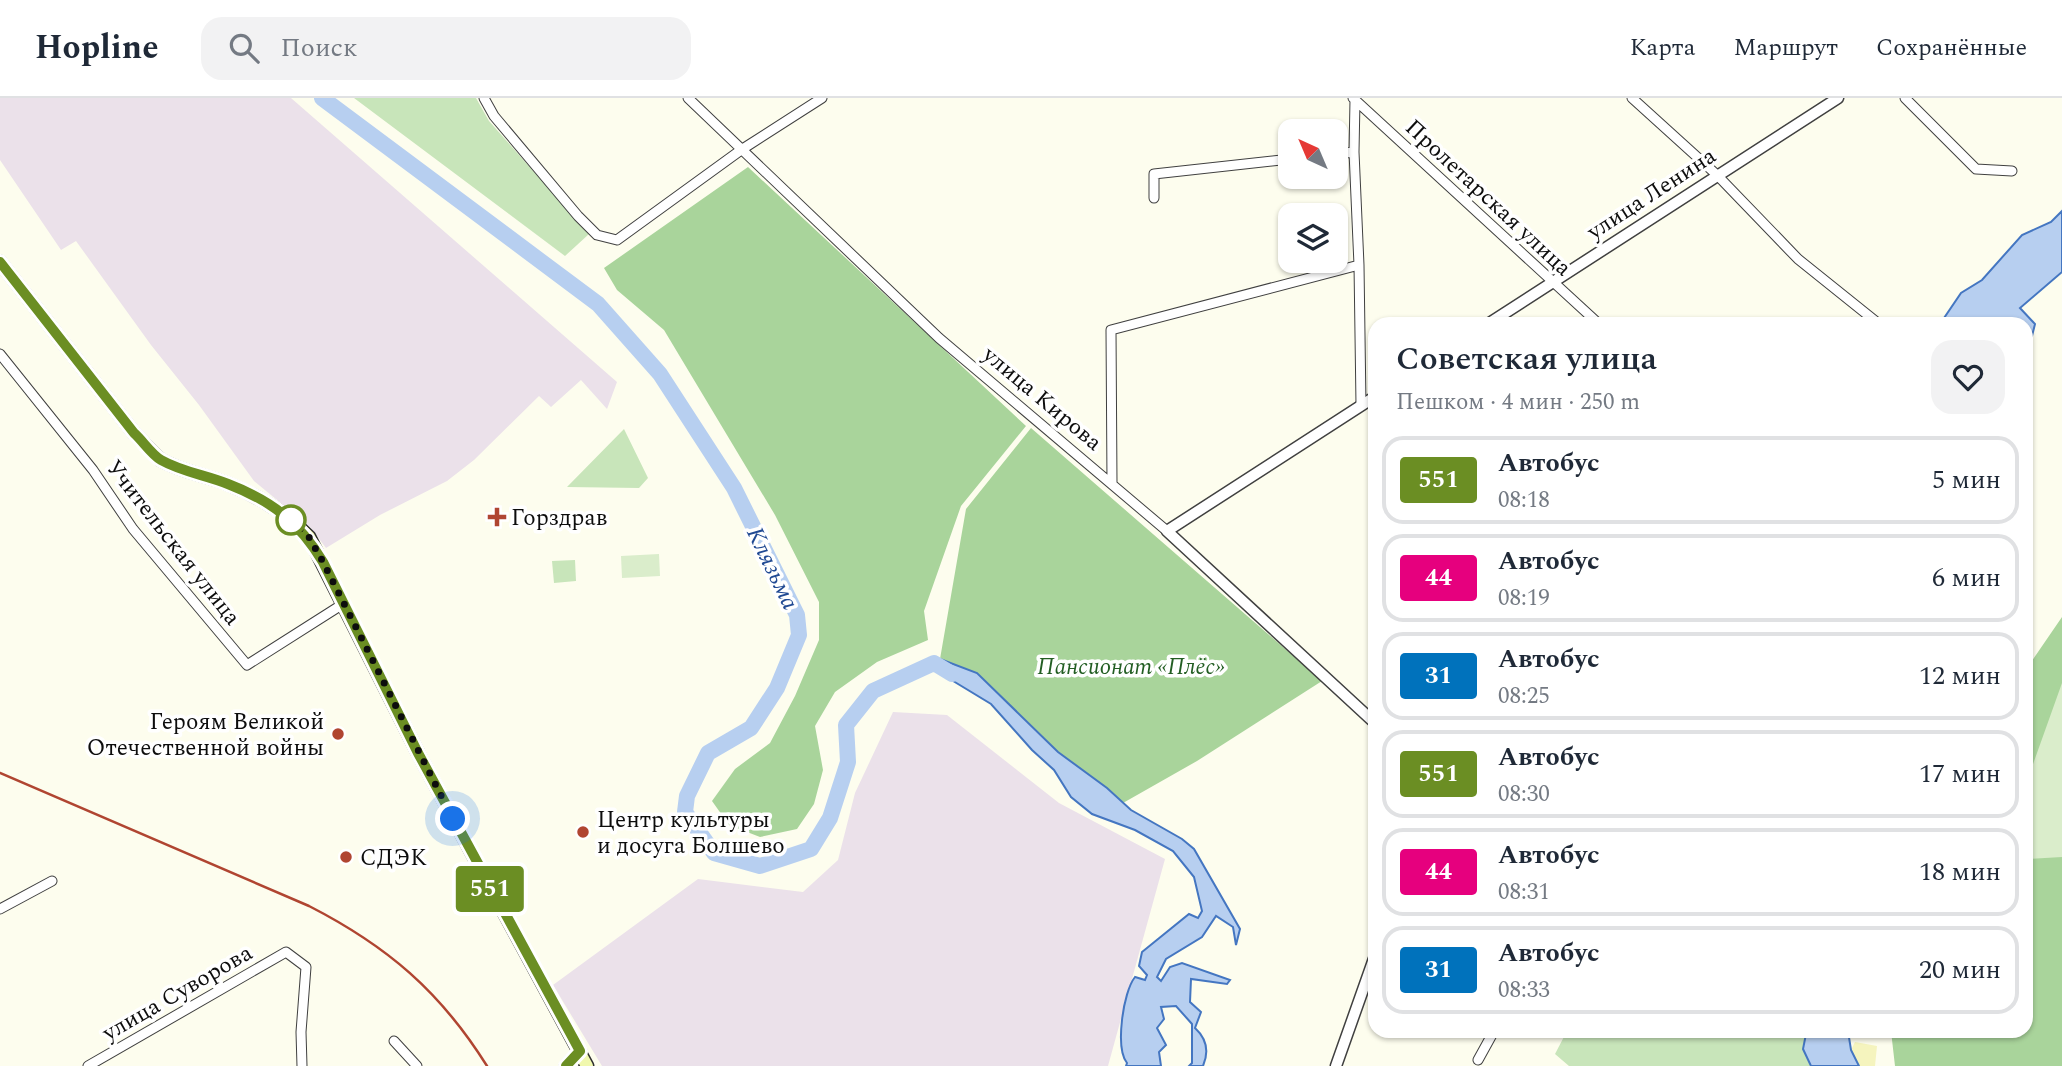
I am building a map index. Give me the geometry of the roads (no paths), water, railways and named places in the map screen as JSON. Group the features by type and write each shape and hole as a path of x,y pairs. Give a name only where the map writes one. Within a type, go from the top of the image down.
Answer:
{"main road":[{"path":"0,262 134,433 159,458 184,471 228,484 260,499 293,521 309,537 418,753 587,1066"},
{"path":"566,1066 580,1051"}],"street":[{"path":"484,98 494,116 578,216 597,235 617,240 741,150 822,98"},
{"name":"улица Кирова","path":"688,98 939,338 1167,531 1368,717"},
{"path":"1632,98 1717,174 1798,259 1870,317"},
{"name":"улица Ленина","path":"1499,317 1838,98"},
{"path":"1905,98 1976,169 2012,171"},
{"path":"1354,99 1361,405"},
{"name":"Пролетарская улица","path":"1354,99 1591,317"},
{"path":"1348,153 1354,152"},
{"path":"1154,198 1154,174 1278,160"},
{"path":"1112,483 1111,330 1359,265"},
{"name":"Учительская улица","path":"0,354 93,470 133,529 247,665 343,604"},
{"path":"1167,531 1368,401"},
{"path":"0,909 52,881"},
{"name":"улица Суворова","path":"88,1066 286,952 306,967 301,1032 302,1066"},
{"path":"1336,1066 1368,976"},
{"path":"1478,1060 1490,1038"},
{"path":"394,1041 417,1066"}],"water":[{"path":"2062,211 2062,272 2020,308 2028,317 1945,317 1961,293 1982,280 2022,235 2051,222"},
{"path":"940,659 977,673 1058,752 1107,788 1131,810 1182,839 1194,849 1240,929 1236,945 1233,927 1216,916 1202,937 1166,959 1157,977 1161,981 1170,967 1182,963 1230,980 1227,984 1191,979 1190,1002 1201,1012 1195,1028 1206,1046 1203,1066 1189,1066 1192,1063 1192,1024 1176,1006 1161,1007 1164,1019 1157,1028 1166,1045 1159,1052 1161,1066 1126,1066 1121,1033 1124,1007 1131,984 1135,977 1145,980 1147,975 1139,966 1142,952 1189,914 1198,918 1202,911 1194,877 1173,851 1135,830 1092,814 1071,797 1054,770 1032,750 991,704 930,667"},
{"path":"1805,1038 1849,1038 1851,1050 1859,1066 1811,1066 1803,1049"}],"waterway":[{"name":"Клязьма","path":"322,98 598,304 660,374 734,488 797,615 799,635 777,688 751,728 708,753 687,796 685,812 714,853 760,866 811,849 830,818 848,762 846,725 873,691 934,663 952,674"}],"railway":[{"path":"0,773 309,906 337,921 387,954 431,993 469,1039 487,1066"}],"place":[{"name":"Горздрав","path":"497,517"},
{"name":"Героям Великой Отечественной войны","path":"338,734"},
{"name":"Центр культуры и досуга Болшево","path":"583,832"},
{"name":"СДЭК","path":"346,857"}],"park label":[{"name":"Пансионат «Плёс»","path":"1131,666"}]}
